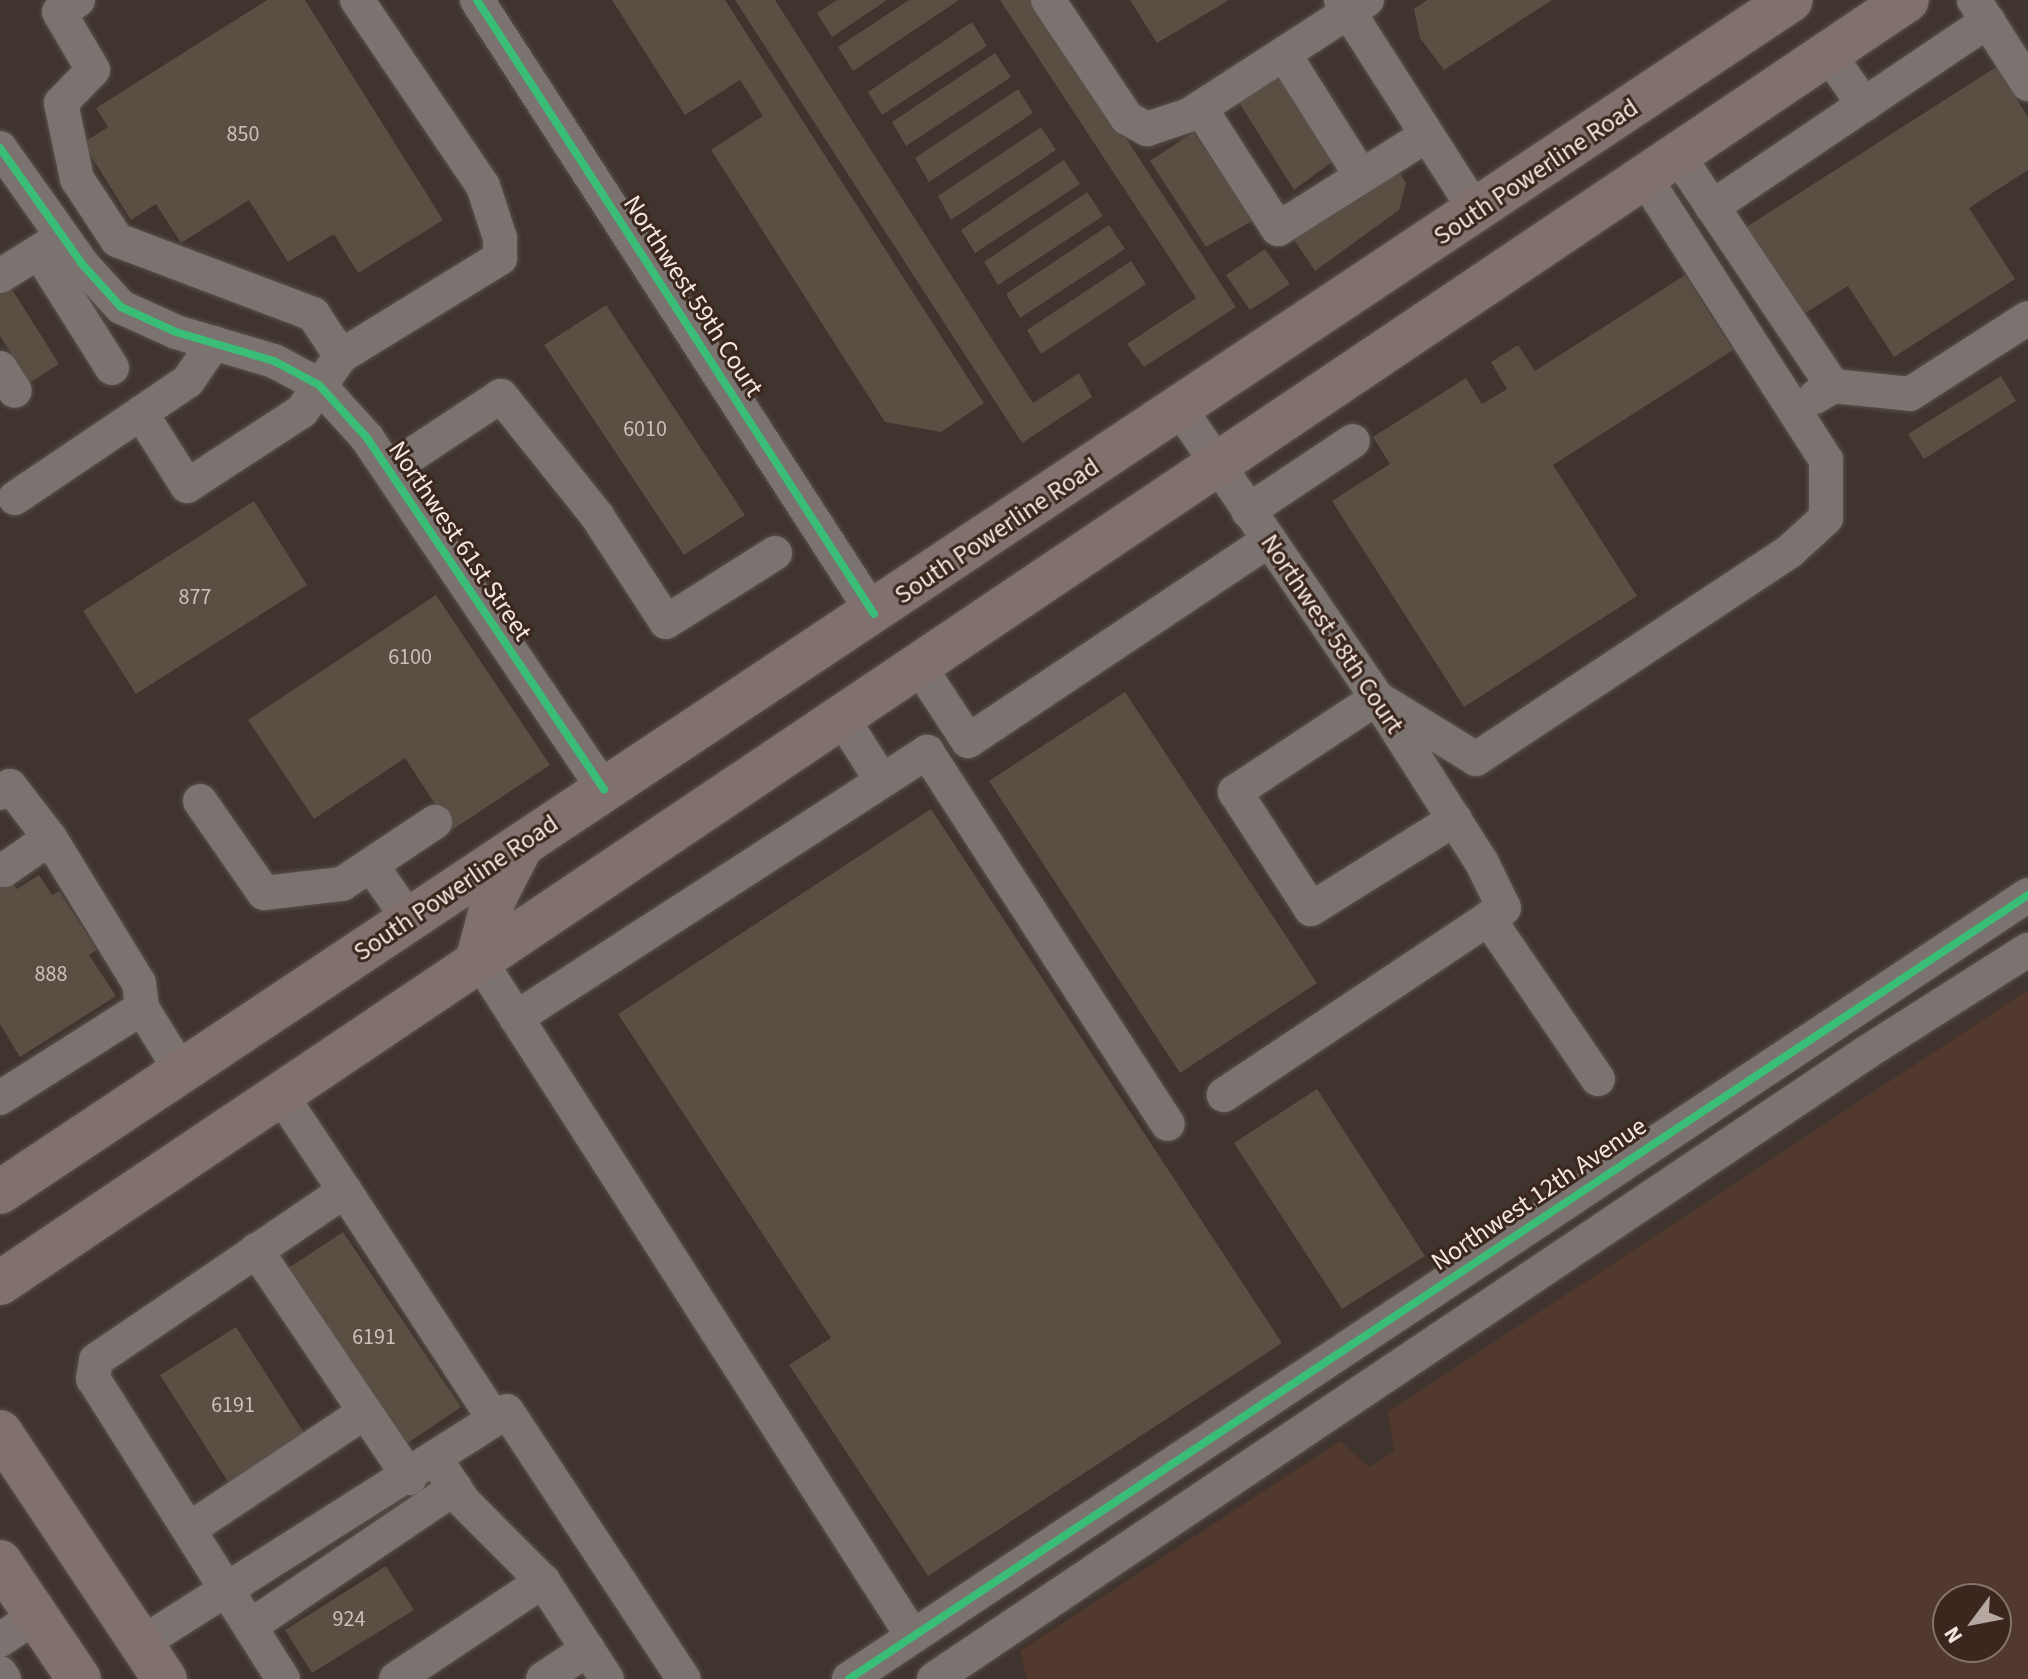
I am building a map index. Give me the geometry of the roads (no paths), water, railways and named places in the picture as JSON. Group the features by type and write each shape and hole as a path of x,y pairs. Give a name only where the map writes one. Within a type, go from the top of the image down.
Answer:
{"main road":[{"path":"0,1283 962,632 1907,0"},
{"name":"South Powerline Road","path":"0,1192 522,843 874,614 1779,4"},
{"path":"1771,91 1781,33 1779,4"},
{"path":"850,708 868,655 874,614 903,630 962,632"},
{"path":"478,958 494,899 522,843"},
{"path":"0,1432 165,1679"},
{"path":"0,1562 79,1679"}],"street":[{"path":"78,0 59,12 93,70 61,103 77,179 117,240 313,314 341,356"},
{"path":"141,413 187,486 302,411 341,356 500,258 500,238 483,186 357,0"},
{"name":"Northwest 59th Court","path":"477,0 874,614"},
{"path":"1048,0 1127,118 1147,129 1200,108 1284,54 1352,4 1427,135 1476,211"},
{"path":"1712,207 1864,105 1981,11 2028,84"},
{"path":"1828,53 1864,105"},
{"path":"1284,54 1360,174"},
{"path":"1200,108 1278,229 1360,174 1427,135"},
{"name":"Northwest 61st Street","path":"0,148 51,244 121,307 214,343 274,361 319,385 389,470 604,790"},
{"path":"1660,166 1712,207 1833,386"},
{"path":"1455,819 1311,909 1235,792 1377,698 1476,759 1790,551 1826,518 1826,460 1696,261 1660,166"},
{"path":"0,276 51,244 112,368"},
{"path":"1794,410 1833,386 1910,394 2028,318"},
{"path":"15,498 188,381 214,343"},
{"path":"389,470 501,396 597,516 666,622 775,553"},
{"name":"Northwest 58th Court","path":"1180,409 1377,698 1481,861 1504,908 1488,918"},
{"path":"1248,511 1353,441"},
{"path":"917,663 968,741 1268,541"},
{"path":"850,708 882,781"},
{"path":"516,1018 927,752 1168,1124"},
{"path":"3,784 50,838 139,983 142,1008 181,1071"},
{"path":"200,801 264,893 342,884 435,822"},
{"path":"4,870 50,838"},
{"path":"371,865 409,919"},
{"name":"Northwest 12th Avenue","path":"849,1679 1841,1014 2028,895"},
{"path":"1224,1095 1488,918 1598,1079"},
{"path":"934,1679 1867,1052 2028,950"},
{"path":"478,958 913,1637"},
{"path":"0,1098 142,1008"},
{"path":"1841,1014 1867,1052"},
{"path":"281,1095 494,1419"},
{"path":"283,1679 191,1528 93,1379 96,1360 345,1191"},
{"path":"256,1250 365,1412 423,1469 455,1488 543,1581 607,1679"},
{"path":"142,1643 227,1587 423,1469 507,1411 684,1679"},
{"path":"191,1528 365,1412"},
{"path":"252,1625 455,1488"},
{"path":"396,1679 543,1581"},
{"path":"947,1615 973,1653"},
{"path":"0,1640 36,1616"},
{"path":"543,1679 588,1649"},
{"path":"0,1673 4,1679"}]}
